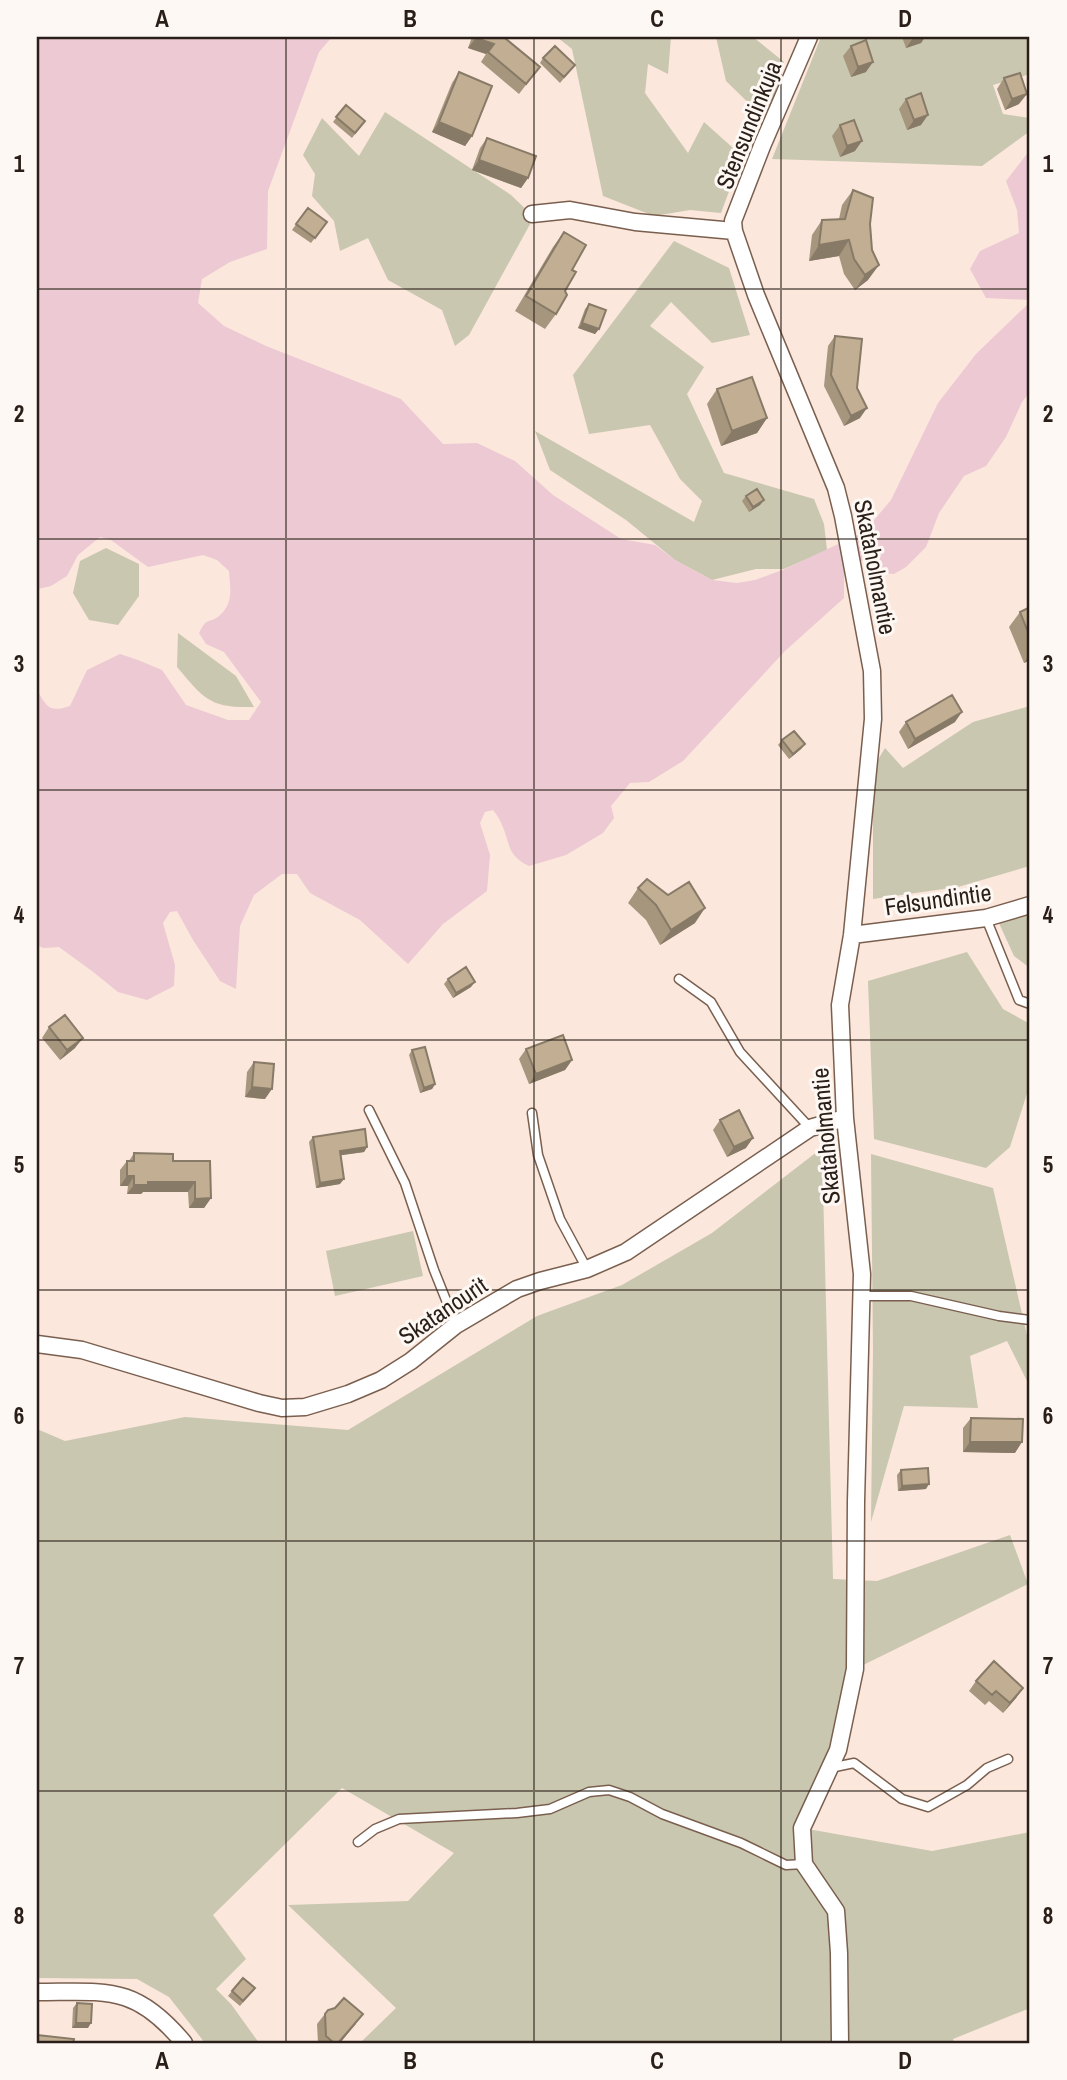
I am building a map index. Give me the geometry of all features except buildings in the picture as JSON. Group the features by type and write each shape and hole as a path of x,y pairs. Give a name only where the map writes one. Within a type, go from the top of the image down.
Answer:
{"street":[{"name":"Stensundinkuja","path":"734,231 733,221 809,37"},
{"path":"531,214 570,210 635,222 734,231"},
{"name":"Skataholmantie","path":"734,231 756,295 836,488 872,671 873,719 852,935 840,1005 845,1118 862,1274 855,1669 838,1750 802,1828 804,1864"},
{"name":"Felsundintie","path":"852,935 986,918 1030,905"},
{"name":"Skatanourit","path":"37,1344 82,1350 259,1403 282,1408 305,1407 348,1394 381,1380 411,1361 456,1325 517,1289 587,1269 626,1252 810,1128 845,1118"},
{"path":"804,1864 836,1912 840,2043"},
{"path":"37,1992 104,1992 126,1997 150,2009 168,2024 184,2043"}],"lane":[{"path":"986,918 1019,1000 1030,1004"},
{"path":"679,978 710,1002 740,1052 810,1128"},
{"path":"369,1110 405,1183 434,1270 456,1325"},
{"path":"532,1113 538,1155 560,1219 587,1269"},
{"path":"861,1296 911,1296 999,1316 1030,1320"},
{"path":"830,1768 854,1763 902,1798 928,1807 967,1785 987,1768 1008,1759"},
{"path":"358,1842 375,1829 399,1819 550,1809 589,1792 610,1790 786,1864 804,1864"}],"shaded area":[{"path":"37,37 332,37 319,52 268,191 267,249 230,262 202,279 198,303 224,326 266,346 401,399 443,444 477,443 515,461 553,495 621,539 655,545 675,560 712,580 737,583 755,580 864,532 891,500 938,403 976,354 1030,302 1030,392 1022,402 1006,437 986,466 964,476 939,513 926,547 906,567 894,574 882,573 867,562 855,560 844,573 844,598 785,651 683,761 649,782 630,783 611,806 614,818 603,833 566,855 529,866 513,853 493,810 485,812 480,823 490,855 487,891 443,924 408,964 360,920 310,893 297,874 282,874 254,895 240,926 236,989 220,981 177,911 170,912 163,923 175,965 174,986 147,1000 118,992 59,947 43,948 37,945 37,690 49,707 57,709 70,706 87,670 120,654 162,670 186,705 228,720 249,720 261,702 224,652 206,644 199,633 207,622 224,610 229,600 229,571 217,560 203,555 148,567 111,540 100,537 78,555 67,576 51,586 37,588"},
{"path":"557,37 671,37 668,74 648,64 645,93 688,153 704,122 742,156 721,213 690,210 654,216 603,196 572,49"},
{"path":"716,37 753,37 784,62 767,121 726,81"},
{"path":"821,37 1030,37 1030,74 993,85 1003,114 1030,118 1030,131 982,166 772,159"},
{"path":"385,112 511,195 534,217 469,335 455,346 442,310 388,280 368,238 340,251 334,221 312,196 315,174 303,155 322,118 359,156"},
{"path":"1030,150 1030,300 986,298 970,269 980,251 1019,233 1017,210 1006,181"},
{"path":"674,241 729,268 750,335 712,343 671,302 650,326 704,367 687,394 724,473 814,499 824,524 827,550 784,569 756,569 712,580 675,560 626,520 550,470 535,431 694,522 702,501 680,479 650,425 589,434 573,375"},
{"path":"106,548 139,564 139,596 118,625 89,620 73,593 80,561"},
{"path":"178,633 236,676 254,707 227,706 202,694 177,667"},
{"path":"1030,706 1030,866 958,887 873,899 873,768 885,748 903,768 973,722"},
{"path":"1030,912 1030,968 1014,956 998,921"},
{"path":"967,952 1003,1009 1030,1024 1030,1084 1010,1147 986,1168 874,1139 868,981"},
{"path":"822,1148 833,1579 877,1581 1010,1535 1028,1584 855,1669 802,1828 932,1851 1030,1832 1030,2008 953,2039 954,2043 360,2043 396,2008 288,1905 408,1901 454,1853 342,1788 213,1915 246,1959 216,1989 231,2004 259,2043 205,2043 169,1997 137,1979 37,1978 37,1429 65,1441 185,1417 348,1430 537,1316 622,1285 712,1233"},
{"path":"871,1154 993,1188 1030,1344 1030,1387 1007,1341 970,1356 978,1408 904,1406 871,1522 873,1350"},
{"path":"413,1231 423,1276 335,1296 326,1251"}]}
